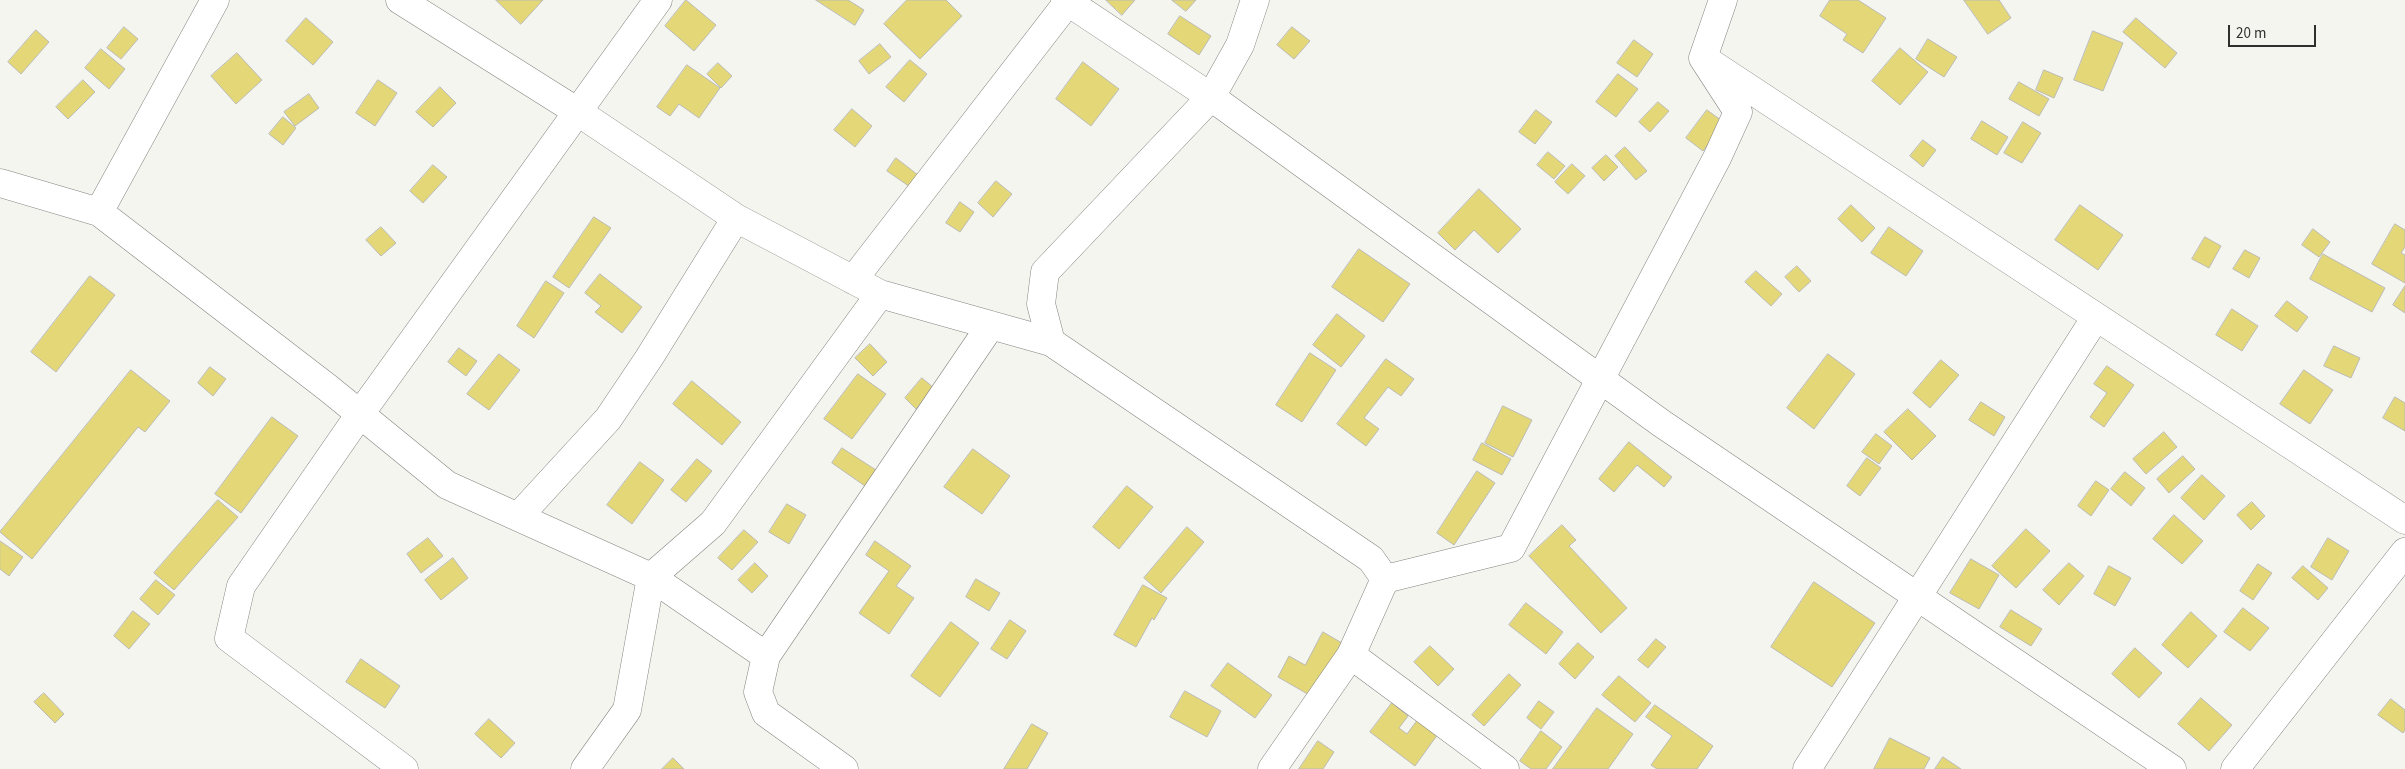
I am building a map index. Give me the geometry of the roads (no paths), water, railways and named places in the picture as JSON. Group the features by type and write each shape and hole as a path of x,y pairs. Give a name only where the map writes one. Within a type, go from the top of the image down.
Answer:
{"street":[{"path":"98,212 214,0"},
{"path":"400,0 578,112 736,218 853,280 880,294 1051,342 1371,558 1385,579"},
{"path":"404,769 229,638 241,586 360,414 658,0"},
{"path":"1051,342 1041,304 1045,272 1211,97 1240,44 1255,0"},
{"path":"1703,58 1723,0"},
{"path":"853,280 1066,1 1211,97 1660,423 2172,769"},
{"path":"1703,58 2405,520"},
{"path":"1385,579 1511,548 1717,158 1738,112 1703,58"},
{"path":"0,184 98,212 360,414 447,485 651,577 766,656"},
{"path":"518,517 608,419 649,358 736,218"},
{"path":"586,769 627,710 651,577 713,523 880,294"},
{"path":"1807,769 2096,317"},
{"path":"844,769 766,713 758,692 766,656 992,325"},
{"path":"2235,769 2405,552"},
{"path":"1272,769 1352,655 1385,579"},
{"path":"1352,655 1505,769"}]}
